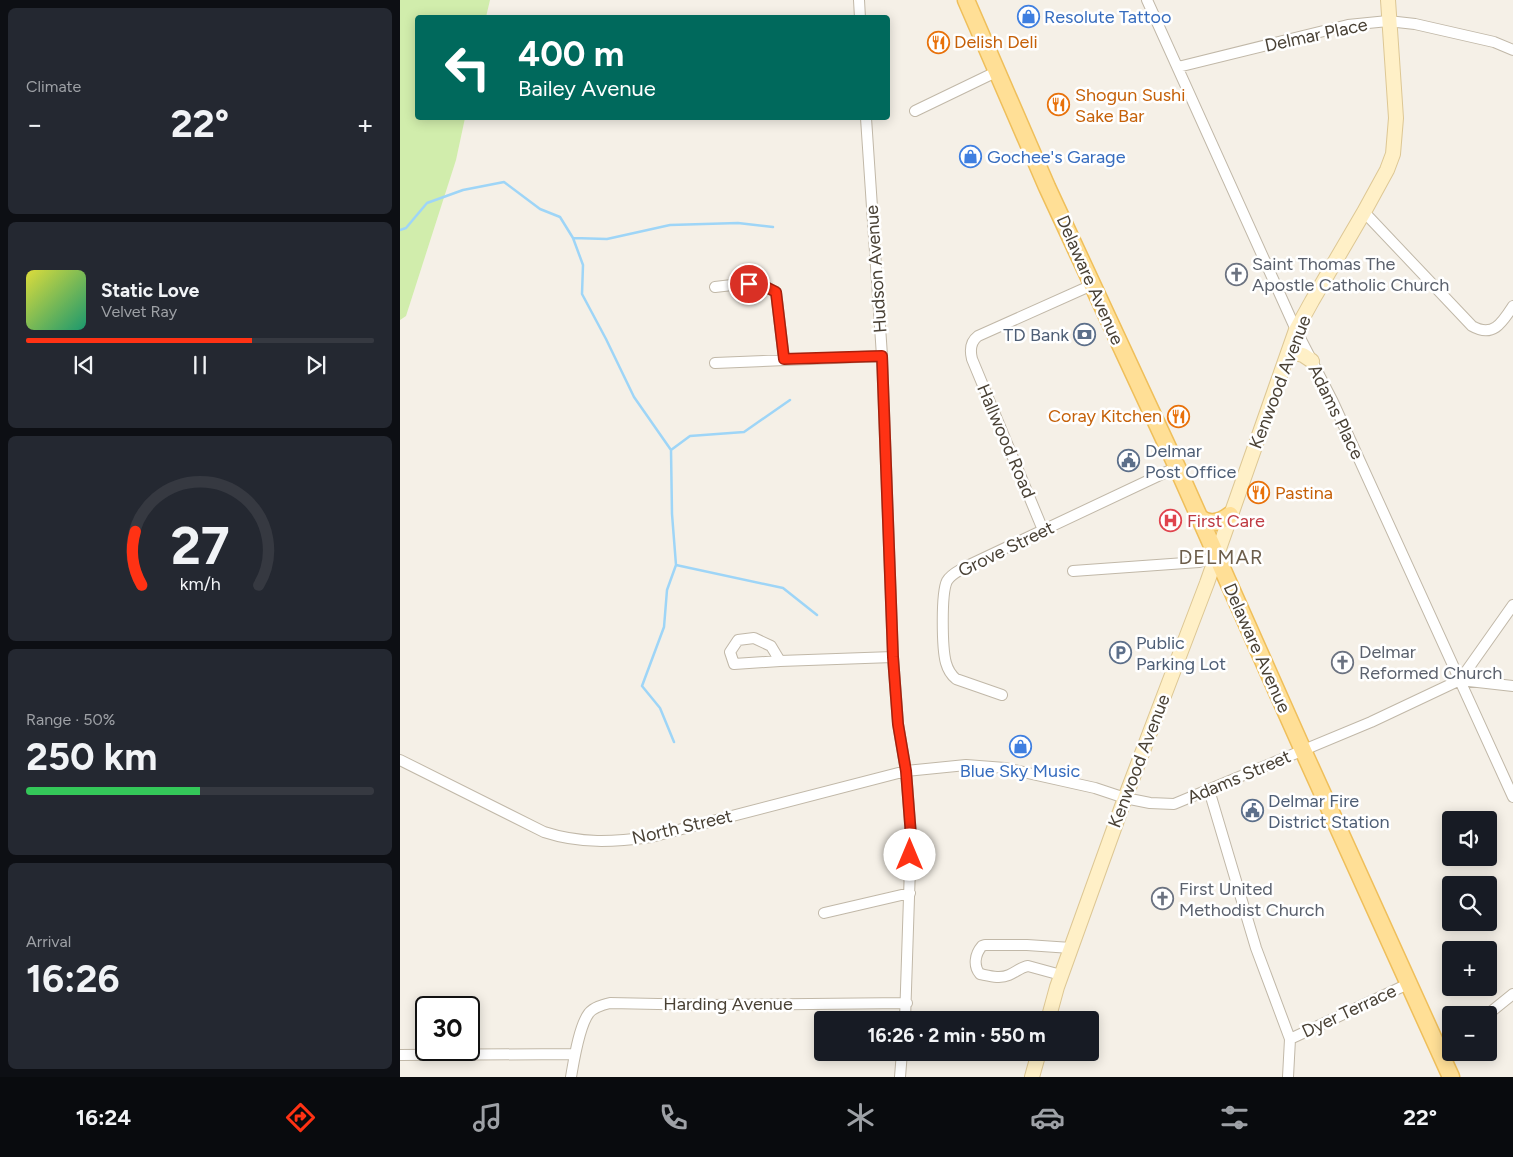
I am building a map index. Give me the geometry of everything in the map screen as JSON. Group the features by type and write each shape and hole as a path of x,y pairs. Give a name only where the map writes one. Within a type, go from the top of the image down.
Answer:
{"main road":[{"name":"Delaware Avenue","path":"966,0 1092,285 1177,467 1408,984 1442,1040"},
{"path":"1198,516 1210,523 1220,522 1230,516"},
{"name":"Delaware Avenue","path":"1448,1061 1451,1077"}],"street":[{"path":"859,0 860,15"},
{"name":"Adams Place","path":"1147,0 1296,330 1333,402 1513,797"},
{"name":"Kenwood Avenue","path":"1051,1011 1061,975 1125,798 1216,557 1296,330 1364,212 1387,170 1393,154 1396,118 1388,0"},
{"name":"Delmar Place","path":"1178,67 1348,25 1388,21 1415,24 1494,42 1513,50"},
{"path":"915,111 998,71"},
{"name":"Hudson Avenue","path":"866,120 882,356 893,657 898,724 911,770 910,893 906,1011"},
{"path":"1364,212 1472,326 1488,332 1502,320 1513,306"},
{"path":"715,287 760,284 776,292 784,359"},
{"name":"Hallwood Road","path":"1043,530 972,359 973,341 978,336 1092,285"},
{"path":"1289,352 1303,355 1312,361"},
{"path":"715,363 882,356"},
{"name":"Grove Street","path":"1002,695 956,679 950,674 945,661 944,648 943,607 944,589 947,580 953,574 1177,467"},
{"path":"1073,571 1199,562 1216,557"},
{"name":"Adams Street","path":"911,770 966,765 993,766 1095,788 1125,798 1150,803 1174,804 1371,722 1460,680 1513,604"},
{"path":"780,661 893,657"},
{"path":"1460,680 1513,686"},
{"name":"North Street","path":"400,760 544,832 580,841 619,841 651,837 911,770"},
{"path":"1209,790 1256,948 1290,1039 1288,1077"},
{"path":"824,913 910,893"},
{"path":"1061,975 1028,966 1002,977 980,974 977,970 976,954 985,945 1071,948"},
{"name":"Dyer Terrace","path":"1290,1039 1408,984"},
{"path":"1497,1007 1513,994"},
{"name":"Harding Avenue","path":"574,1054 590,1012 596,1007 610,1003 736,1005 907,1002"},
{"path":"400,1055 574,1054 571,1077"},
{"path":"900,1077 901,1061"},
{"path":"1032,1077 1036,1061"}],"green space":[{"path":"400,0 490,0 486,15 415,15 415,120 465,120 456,160 406,316 400,320"}],"waterway":[{"path":"400,230 406,228 427,203 463,190 504,182 540,209 560,217 573,238 583,265 582,294 634,397 671,450 672,514 676,565 783,588 817,615"},
{"path":"573,238 607,239 670,225 738,223 773,227"},
{"path":"671,450 690,436 744,432 790,400"},
{"path":"674,742 660,708 642,686 664,627 667,590 676,565"}],"place":[{"name":"Resolute Tattoo","path":"1028,17"},
{"name":"Delish Deli","path":"938,42"},
{"name":"Shogun Sushi Sake Bar","path":"1059,105"},
{"name":"Gochee's Garage","path":"971,157"},
{"name":"Saint Thomas The Apostle Catholic Church","path":"1236,274"},
{"name":"TD Bank","path":"1085,335"},
{"name":"Coray Kitchen","path":"1178,416"},
{"name":"Delmar Post Office","path":"1129,461"},
{"name":"Pastina","path":"1259,493"},
{"name":"First Care","path":"1171,521"},
{"name":"Public Parking Lot","path":"1120,653"},
{"name":"Delmar Reformed Church","path":"1343,662"},
{"name":"Blue Sky Music","path":"1020,746"},
{"name":"Delmar Fire District Station","path":"1252,811"},
{"name":"First United Methodist Church","path":"1163,899"}],"district":[{"name":"DELMAR","path":"1221,557"}],"route":[{"path":"749,284 760,284 776,292 784,359 882,356 893,657 898,724 906,771 911,836 910,855"}]}
